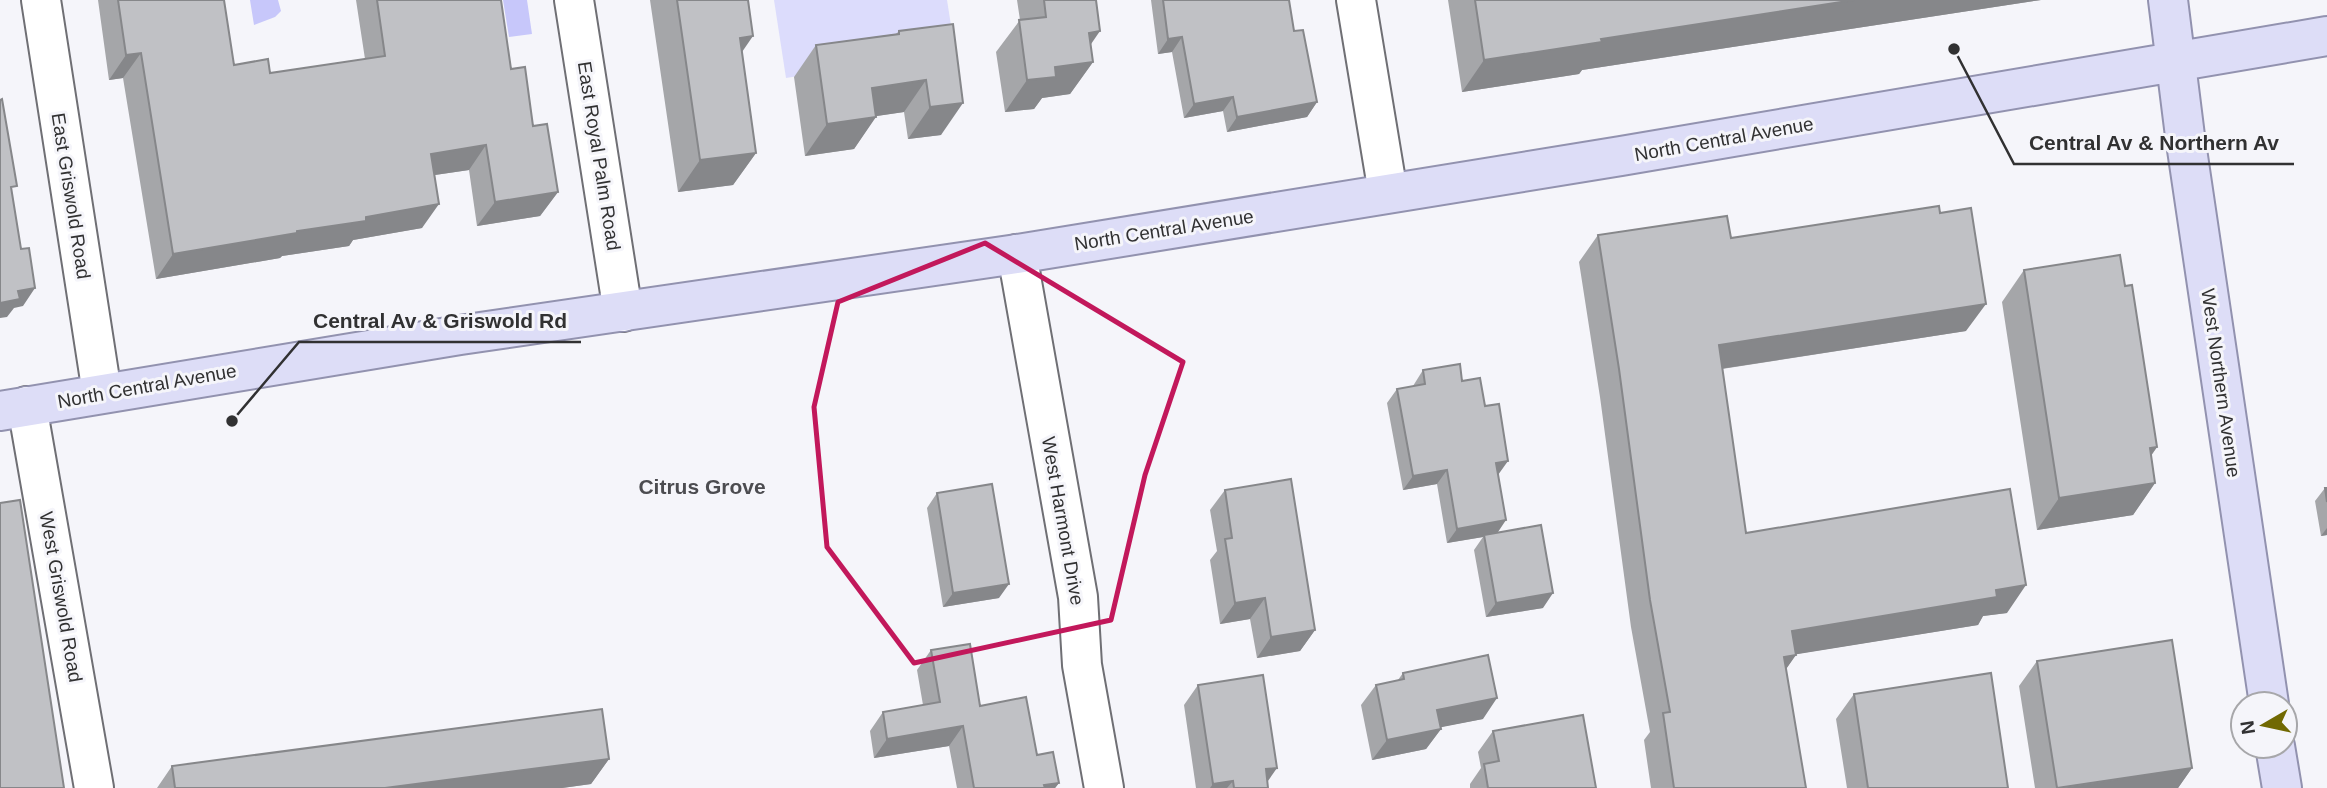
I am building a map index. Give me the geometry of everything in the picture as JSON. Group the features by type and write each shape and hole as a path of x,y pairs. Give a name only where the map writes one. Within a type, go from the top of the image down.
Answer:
{"main road":[{"name":"West Northern Avenue","path":"2168,0 2185,136 2267,690"},
{"name":"North Central Avenue","path":"13,409 447,337 1017,254 1634,154 2327,36"},
{"path":"2277,760 2281,788"}],"street":[{"name":"East Griswold Road","path":"41,0 102,393"},
{"name":"East Royal Palm Road","path":"574,0 623,312"},
{"path":"1356,0 1388,193"},
{"name":"West Harmont Drive","path":"1017,254 1078,597 1083,665 1104,788"},
{"name":"West Griswold Road","path":"13,409 94,788"}],"highlighted area":[{"path":"985,243 1183,362 1145,475 1111,620 914,663 827,547 814,407 838,302"}],"shaded area":[{"path":"250,0 278,0 281,11 275,17 254,25"},
{"path":"503,0 527,0 532,34 509,37"},
{"path":"774,0 947,0 955,51 786,78"}],"building":[{"path":"118,0 224,0 234,65 268,59 270,73 385,56 377,0 501,0 511,69 525,67 533,126 547,124 558,192 495,202 486,145 431,154 439,204 366,217 366,221 173,254 141,53 126,55"},
{"path":"677,0 748,0 753,36 740,38 756,153 700,160"},
{"path":"1044,0 1096,0 1100,31 1089,33 1093,62 1055,67 1056,77 1027,80 1019,20 1046,17"},
{"path":"1163,0 1289,0 1294,31 1303,30 1317,102 1237,117 1233,97 1194,104 1182,37 1168,39"},
{"path":"1475,0 1854,0 1484,60"},
{"path":"953,24 963,103 930,107 926,80 872,88 876,117 827,124 816,45"},
{"path":"2,99 17,186 11,187 21,249 29,248 35,288 18,291 20,299 0,303 0,100"},
{"path":"1939,206 1940,213 1971,208 1986,304 1719,345 1746,533 2010,489 2026,585 1996,590 1997,597 1792,631 1796,655 1784,657 1806,788 1674,788 1663,713 1670,712 1650,600 1598,235 1727,216 1731,238"},
{"path":"2120,255 2125,286 2132,285 2157,447 2150,448 2155,483 2059,498 2024,270"},
{"path":"1460,364 1462,381 1480,378 1485,406 1499,404 1508,461 1496,463 1506,520 1457,529 1447,470 1413,476 1397,389 1425,384 1423,370"},
{"path":"1291,479 1315,630 1271,637 1265,598 1235,603 1225,539 1232,538 1225,490"},
{"path":"992,484 1009,584 953,593 937,493"},
{"path":"20,500 64,788 0,788 0,503"},
{"path":"1541,525 1553,593 1496,603 1484,535"},
{"path":"2172,640 2192,768 2057,788 2037,661"},
{"path":"970,644 980,706 1026,697 1037,755 1053,752 1059,783 1044,785 1045,788 974,788 963,726 887,739 883,712 940,702 931,650"},
{"path":"1488,655 1497,698 1437,710 1441,729 1387,740 1376,685 1404,679 1403,673"},
{"path":"1991,673 2008,788 1868,788 1854,694"},
{"path":"1263,675 1277,768 1266,769 1268,788 1234,788 1233,781 1213,784 1198,685"},
{"path":"602,709 609,759 385,788 175,788 172,766"},
{"path":"1583,715 1596,788 1488,788 1484,764 1499,761 1493,731"}],"place":[{"name":"Central Av & Northern Av","path":"1954,49"},
{"name":"Central Av & Griswold Rd","path":"232,421"}],"district":[{"name":"Citrus Grove","path":"702,486"}]}
